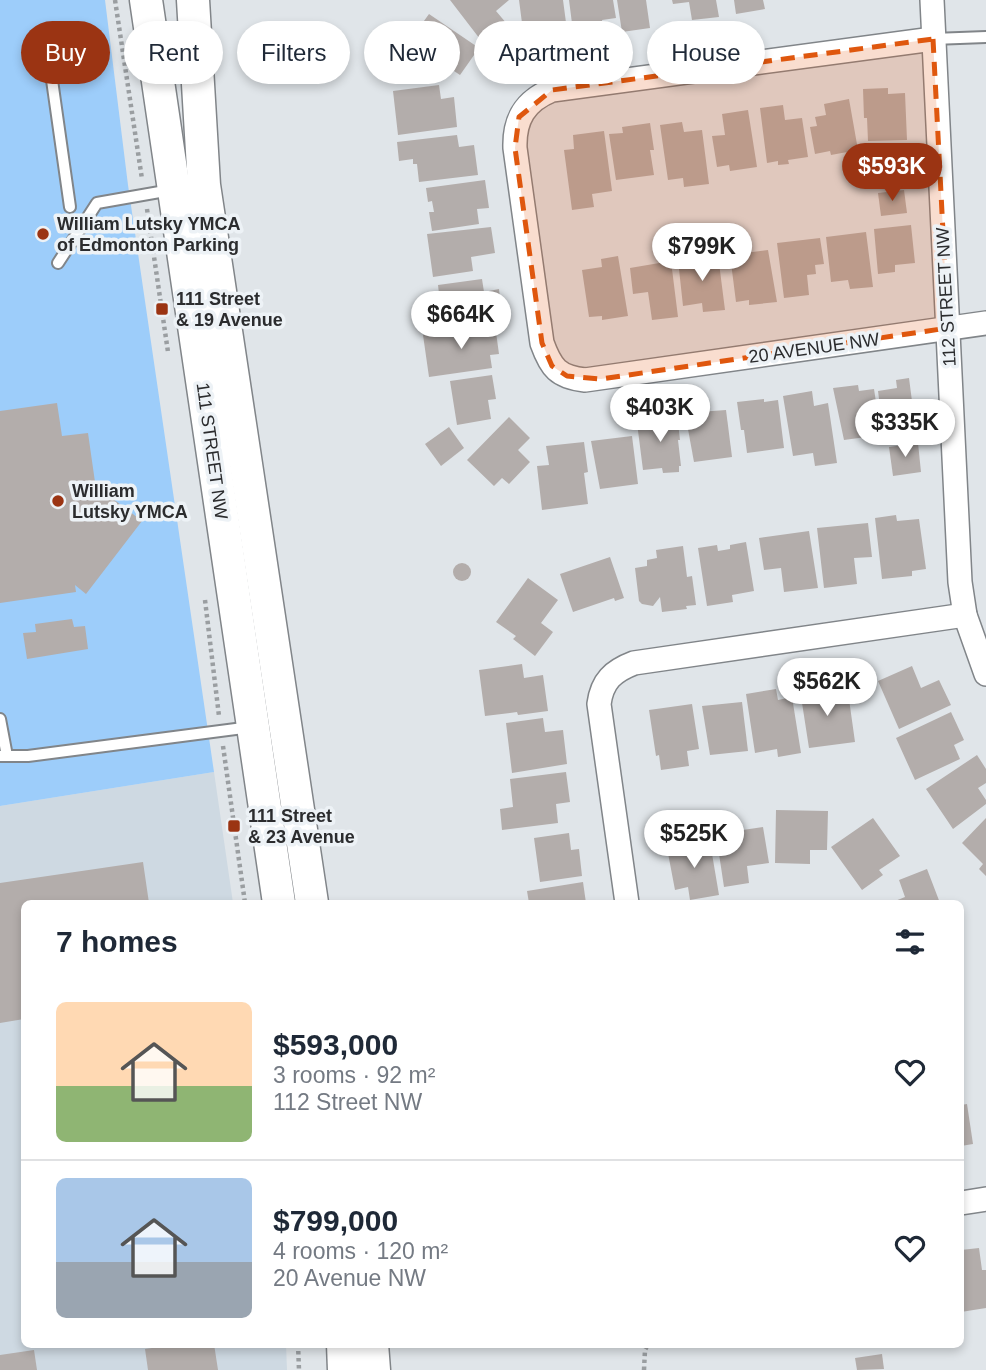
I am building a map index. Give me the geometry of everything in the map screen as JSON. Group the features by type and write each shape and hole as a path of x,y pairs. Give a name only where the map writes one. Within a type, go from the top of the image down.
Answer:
{"main road":[{"name":"111 STREET NW","path":"146,0 269,724 311,900"},
{"name":"111 STREET NW","path":"180,189 193,0"},
{"name":"111 STREET NW","path":"269,724 279,900"},
{"path":"344,1348 344,1370"},
{"path":"372,1348 374,1370"}],"street":[{"name":"112 STREET NW","path":"932,0 960,582 965,615 986,674"},
{"name":"20 AVENUE NW","path":"933,39 552,90 542,94 524,109 516,126 515,148 542,343 552,366 559,372 575,379 601,379 986,323"},
{"path":"627,900 600,719 601,692 612,674 634,663 965,615"},
{"path":"964,1203 986,1199"}],"lane":[{"path":"933,39 986,37"},
{"path":"53,84 70,207"},
{"path":"58,263 97,203 180,189"},
{"path":"0,719 4,756 27,756 269,724"}],"path":[{"path":"115,0 180,189 170,362"},
{"path":"203,588 245,900"},
{"path":"298,1348 299,1370"},
{"path":"645,1370 646,1348"}],"highlighted area":[{"path":"933,39 948,328 601,379 567,376 552,366 542,343 515,148 519,117 552,90"}],"shaded area":[{"path":"0,0 105,0 108,21 21,21 21,84 110,84 110,40 128,185 214,772 0,806"},
{"path":"214,772 233,900 21,900 21,1348 286,1348 287,1370 0,1370 0,806"}],"building":[{"path":"450,0 509,0 496,11 504,21 474,21 474,31"},
{"path":"519,0 563,0 566,21 522,21"},
{"path":"569,0 613,0 616,18 572,21"},
{"path":"617,0 646,0 649,21 647,28 633,30 633,21 620,21"},
{"path":"672,0 716,0 719,17 692,20 689,2 673,4"},
{"path":"734,0 763,0 765,9 736,14"},
{"path":"429,14 439,21 424,21"},
{"path":"460,35 474,45 474,55 460,75"},
{"path":"439,85 441,99 454,97 457,127 398,135 393,91"},
{"path":"888,88 888,94 905,93 907,140 868,141 863,89"},
{"path":"849,99 858,150 831,155 830,151 815,154 810,127 817,126 815,117 826,115 824,104"},
{"path":"783,105 785,120 802,118 808,157 788,160 789,164 778,165 778,161 767,163 760,108"},
{"path":"748,110 757,167 730,171 729,165 717,167 712,136 725,135 722,114"},
{"path":"682,122 684,132 702,130 709,184 684,187 683,178 668,180 660,125"},
{"path":"650,123 654,175 616,180 609,134 623,133 622,127"},
{"path":"604,131 612,191 592,194 594,207 572,210 564,150 574,149 573,135"},
{"path":"457,135 459,147 474,145 478,175 419,182 417,164 413,164 413,159 399,161 397,142"},
{"path":"485,180 489,208 477,209 479,224 432,231 429,212 434,212 432,201 428,202 426,188"},
{"path":"904,190 907,213 881,216 878,193"},
{"path":"911,225 915,263 895,265 895,272 878,274 874,229"},
{"path":"491,227 495,253 471,257 473,271 433,277 427,234"},
{"path":"866,232 873,287 850,289 848,280 831,282 826,237"},
{"path":"820,238 824,264 815,265 816,274 807,275 809,295 784,298 777,243"},
{"path":"768,250 777,302 749,305 749,300 736,302 730,255"},
{"path":"718,255 725,310 703,312 702,303 683,306 678,260"},
{"path":"618,256 628,316 602,320 602,316 589,317 582,270 602,267 601,259"},
{"path":"671,261 678,317 652,320 648,292 633,294 630,268"},
{"path":"482,279 484,292 499,289 502,319 443,327 438,285"},
{"path":"495,325 499,354 490,355 492,368 429,377 423,335"},
{"path":"492,375 496,399 488,400 491,419 457,425 450,381"},
{"path":"909,378 916,432 887,435 886,429 883,429 878,391 897,388 896,380"},
{"path":"858,385 859,391 874,389 881,435 844,440 833,388"},
{"path":"812,391 814,406 828,403 837,463 815,466 813,453 793,456 783,396"},
{"path":"764,399 764,402 778,400 784,448 747,453 737,402"},
{"name":"William Lutsky YMCA","path":"57,403 62,436 88,433 95,482 91,482 142,521 86,594 75,585 76,592 0,603 0,411"},
{"path":"726,410 732,457 694,462 685,413"},
{"path":"677,414 681,466 679,472 663,473 662,468 643,470 637,423 650,422 649,417"},
{"path":"509,417 530,438 518,450 530,462 509,484 502,478 494,486 467,460"},
{"path":"449,427 464,448 441,466 425,444"},
{"path":"632,436 638,484 600,489 591,441"},
{"path":"584,442 588,504 542,510 537,466 549,465 546,446"},
{"path":"918,443 921,472 893,476 889,447"},
{"path":"896,515 897,521 919,519 926,569 912,571 912,576 882,579 875,518"},
{"path":"868,523 872,557 854,558 857,584 824,588 817,528"},
{"path":"809,531 818,588 784,592 781,568 764,570 759,538"},
{"path":"746,542 754,591 732,595 733,602 707,606 698,548 717,545 718,551"},
{"path":"683,546 687,577 692,576 696,605 686,606 687,609 662,612 660,597 653,606 642,604 639,601 635,568 647,566 647,560 657,558 656,550"},
{"path":"610,557 624,598 615,601 614,598 573,612 560,574"},
{"path":"462,563 468,566 471,572 468,578 462,581 456,578 453,572 456,566"},
{"path":"528,578 558,600 541,623 553,632 535,656 513,639 516,636 496,622"},
{"path":"72,619 74,627 85,626 88,649 27,659 23,633 36,632 35,624"},
{"path":"522,664 524,678 543,675 548,711 485,716 479,670"},
{"path":"912,666 921,688 939,680 951,705 899,729 878,681"},
{"path":"834,686 836,701 849,699 855,742 809,748 800,690"},
{"path":"776,689 778,700 792,697 801,753 778,757 777,749 755,753 746,694"},
{"path":"742,702 748,751 710,755 702,706"},
{"path":"692,704 699,749 687,751 689,766 661,770 659,755 656,756 649,710"},
{"path":"951,712 964,740 954,745 960,759 915,780 896,738"},
{"path":"543,718 545,732 563,730 567,764 512,773 506,723"},
{"path":"977,755 986,769 986,783 978,788 986,804 953,829 926,789"},
{"path":"566,772 570,802 556,804 558,823 502,830 500,809 513,807 510,779"},
{"path":"776,810 828,811 827,850 810,850 810,864 775,863"},
{"path":"873,818 900,856 879,870 883,875 862,890 831,847"},
{"path":"986,818 986,876 979,869 983,864 962,843"},
{"path":"763,827 769,863 747,866 749,883 724,887 716,834"},
{"path":"569,833 571,850 579,849 582,876 540,882 534,838"},
{"path":"710,842 719,895 690,900 688,887 675,890 667,848"},
{"path":"143,862 149,900 21,900 21,1020 0,1023 0,883"},
{"path":"927,869 939,900 898,900 905,897 899,880"},
{"path":"583,882 586,900 528,900 527,891"},
{"path":"964,1104 967,1104 973,1144 964,1146"},
{"path":"979,1248 982,1270 986,1270 986,1308 964,1312 964,1250"},
{"path":"215,1348 218,1370 148,1370 145,1349"},
{"path":"34,1350 37,1370 0,1370 0,1355"},
{"path":"882,1354 884,1369 857,1370 855,1358"}],"place":[{"name":"William Lutsky YMCA of Edmonton Parking","path":"43,234"},
{"name":"111 Street & 19 Avenue","path":"162,309"},
{"name":"William Lutsky YMCA","path":"58,501"},
{"name":"111 Street & 23 Avenue","path":"234,826"}]}
